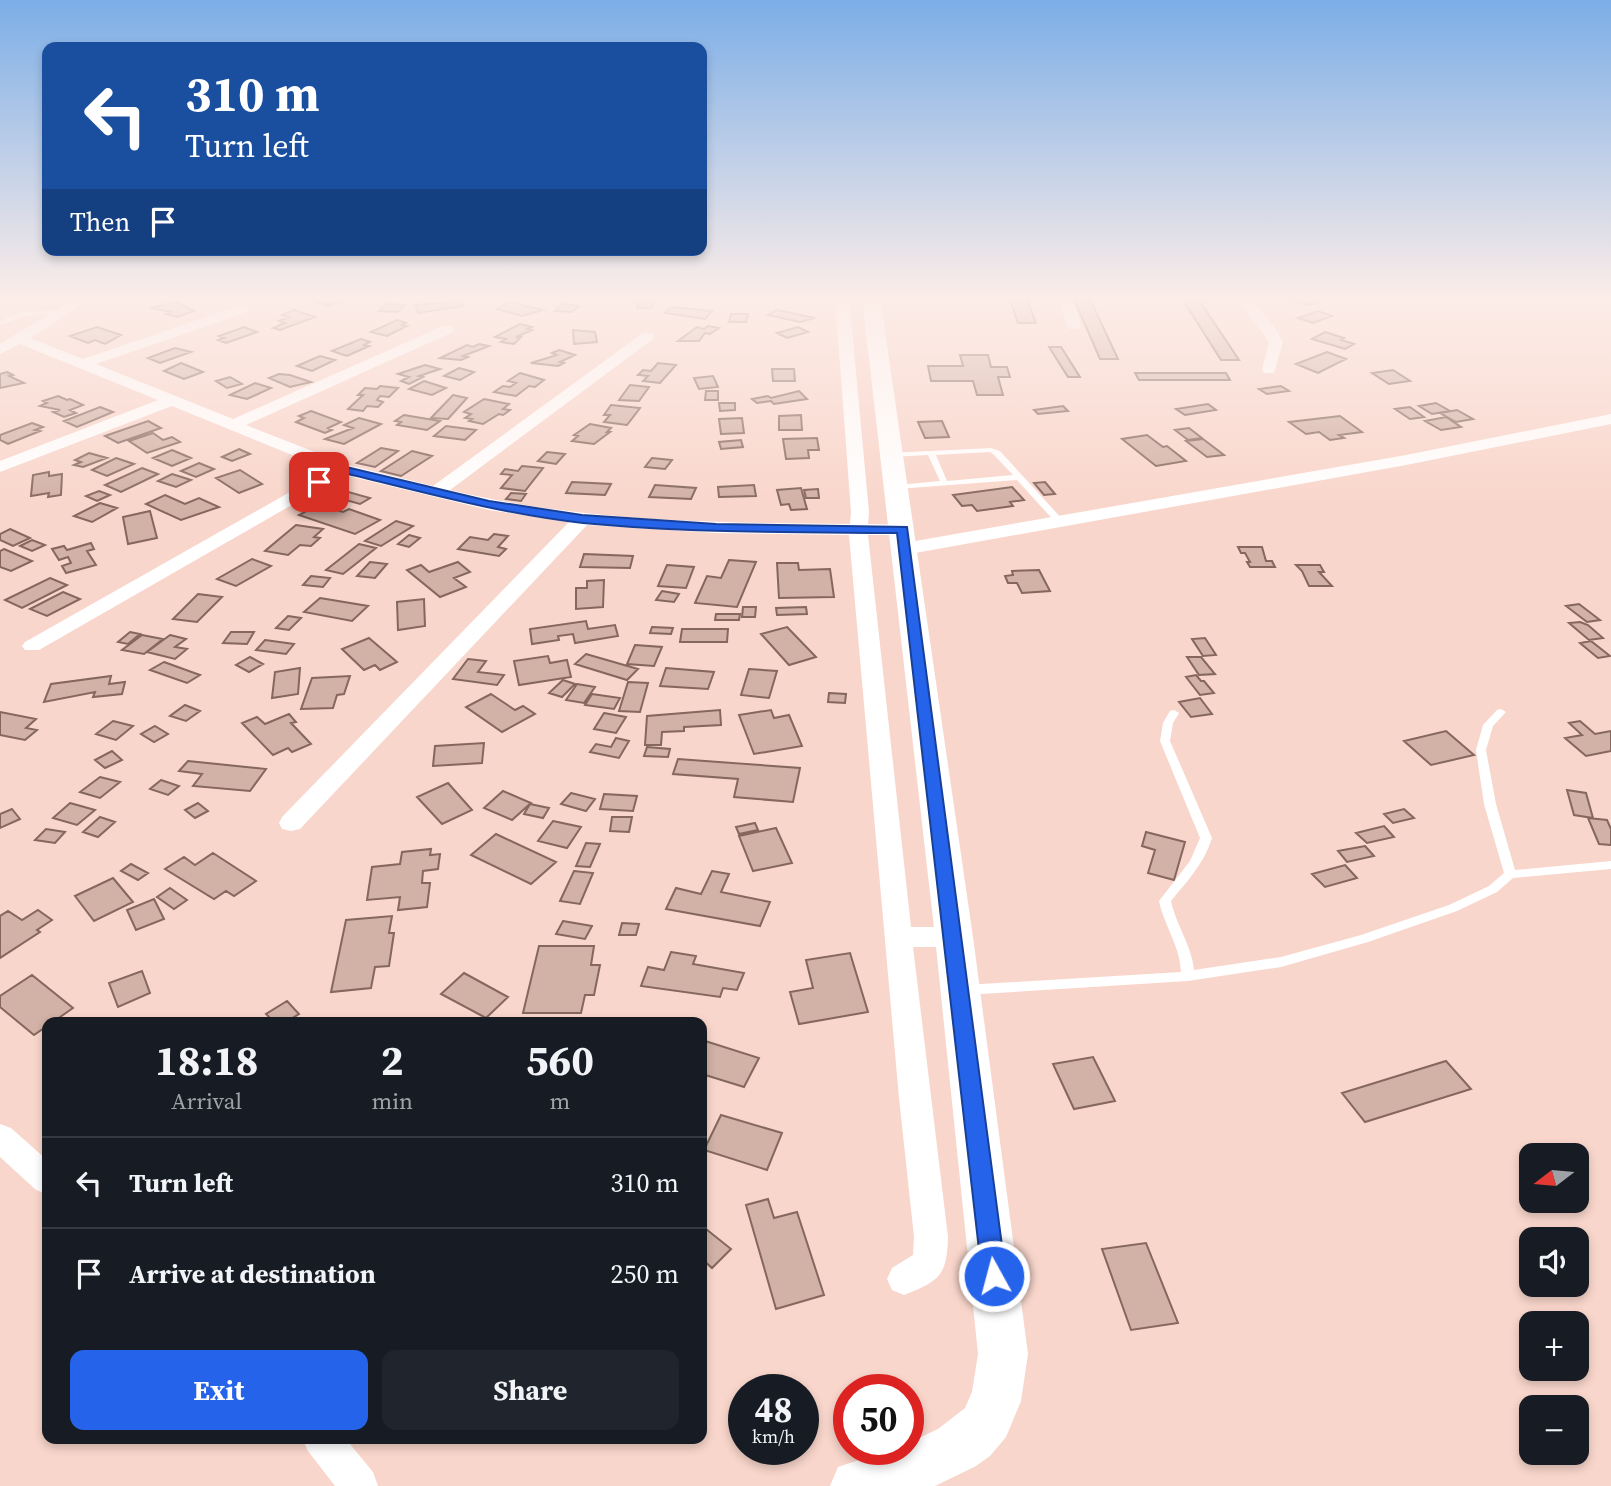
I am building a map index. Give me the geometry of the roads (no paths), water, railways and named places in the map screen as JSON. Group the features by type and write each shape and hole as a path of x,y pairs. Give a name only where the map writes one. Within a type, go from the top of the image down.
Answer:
{"main road":[{"path":"857,1486 920,1467 952,1450 984,1426 997,1394 1003,1354 895,471 868,366"}],"street":[{"path":"94,366 342,469 489,505 582,519 716,528 858,529 904,539 1060,522 1611,419"},
{"path":"235,424 364,366"},
{"path":"436,493 607,366"},
{"path":"860,366 858,529 914,1098 931,1237 930,1264 904,1279"},
{"path":"0,467 173,400"},
{"path":"32,646 342,469"},
{"path":"291,822 582,519"},
{"path":"900,937 954,937"},
{"path":"0,1137 42,1175"},
{"path":"326,1444 359,1486"}],"lane":[{"path":"895,471 931,453 991,450 997,453 1060,522"},
{"path":"931,453 944,482"},
{"path":"895,471 944,482 1019,477"},
{"path":"1501,712 1488,725 1481,750 1490,804 1510,874"},
{"path":"1174,713 1168,723 1165,741 1206,838 1202,854 1191,872 1165,901 1167,918 1189,959 1188,976"},
{"path":"960,990 1188,976 1281,962 1364,939 1453,908 1493,889 1510,874 1611,865"}]}
